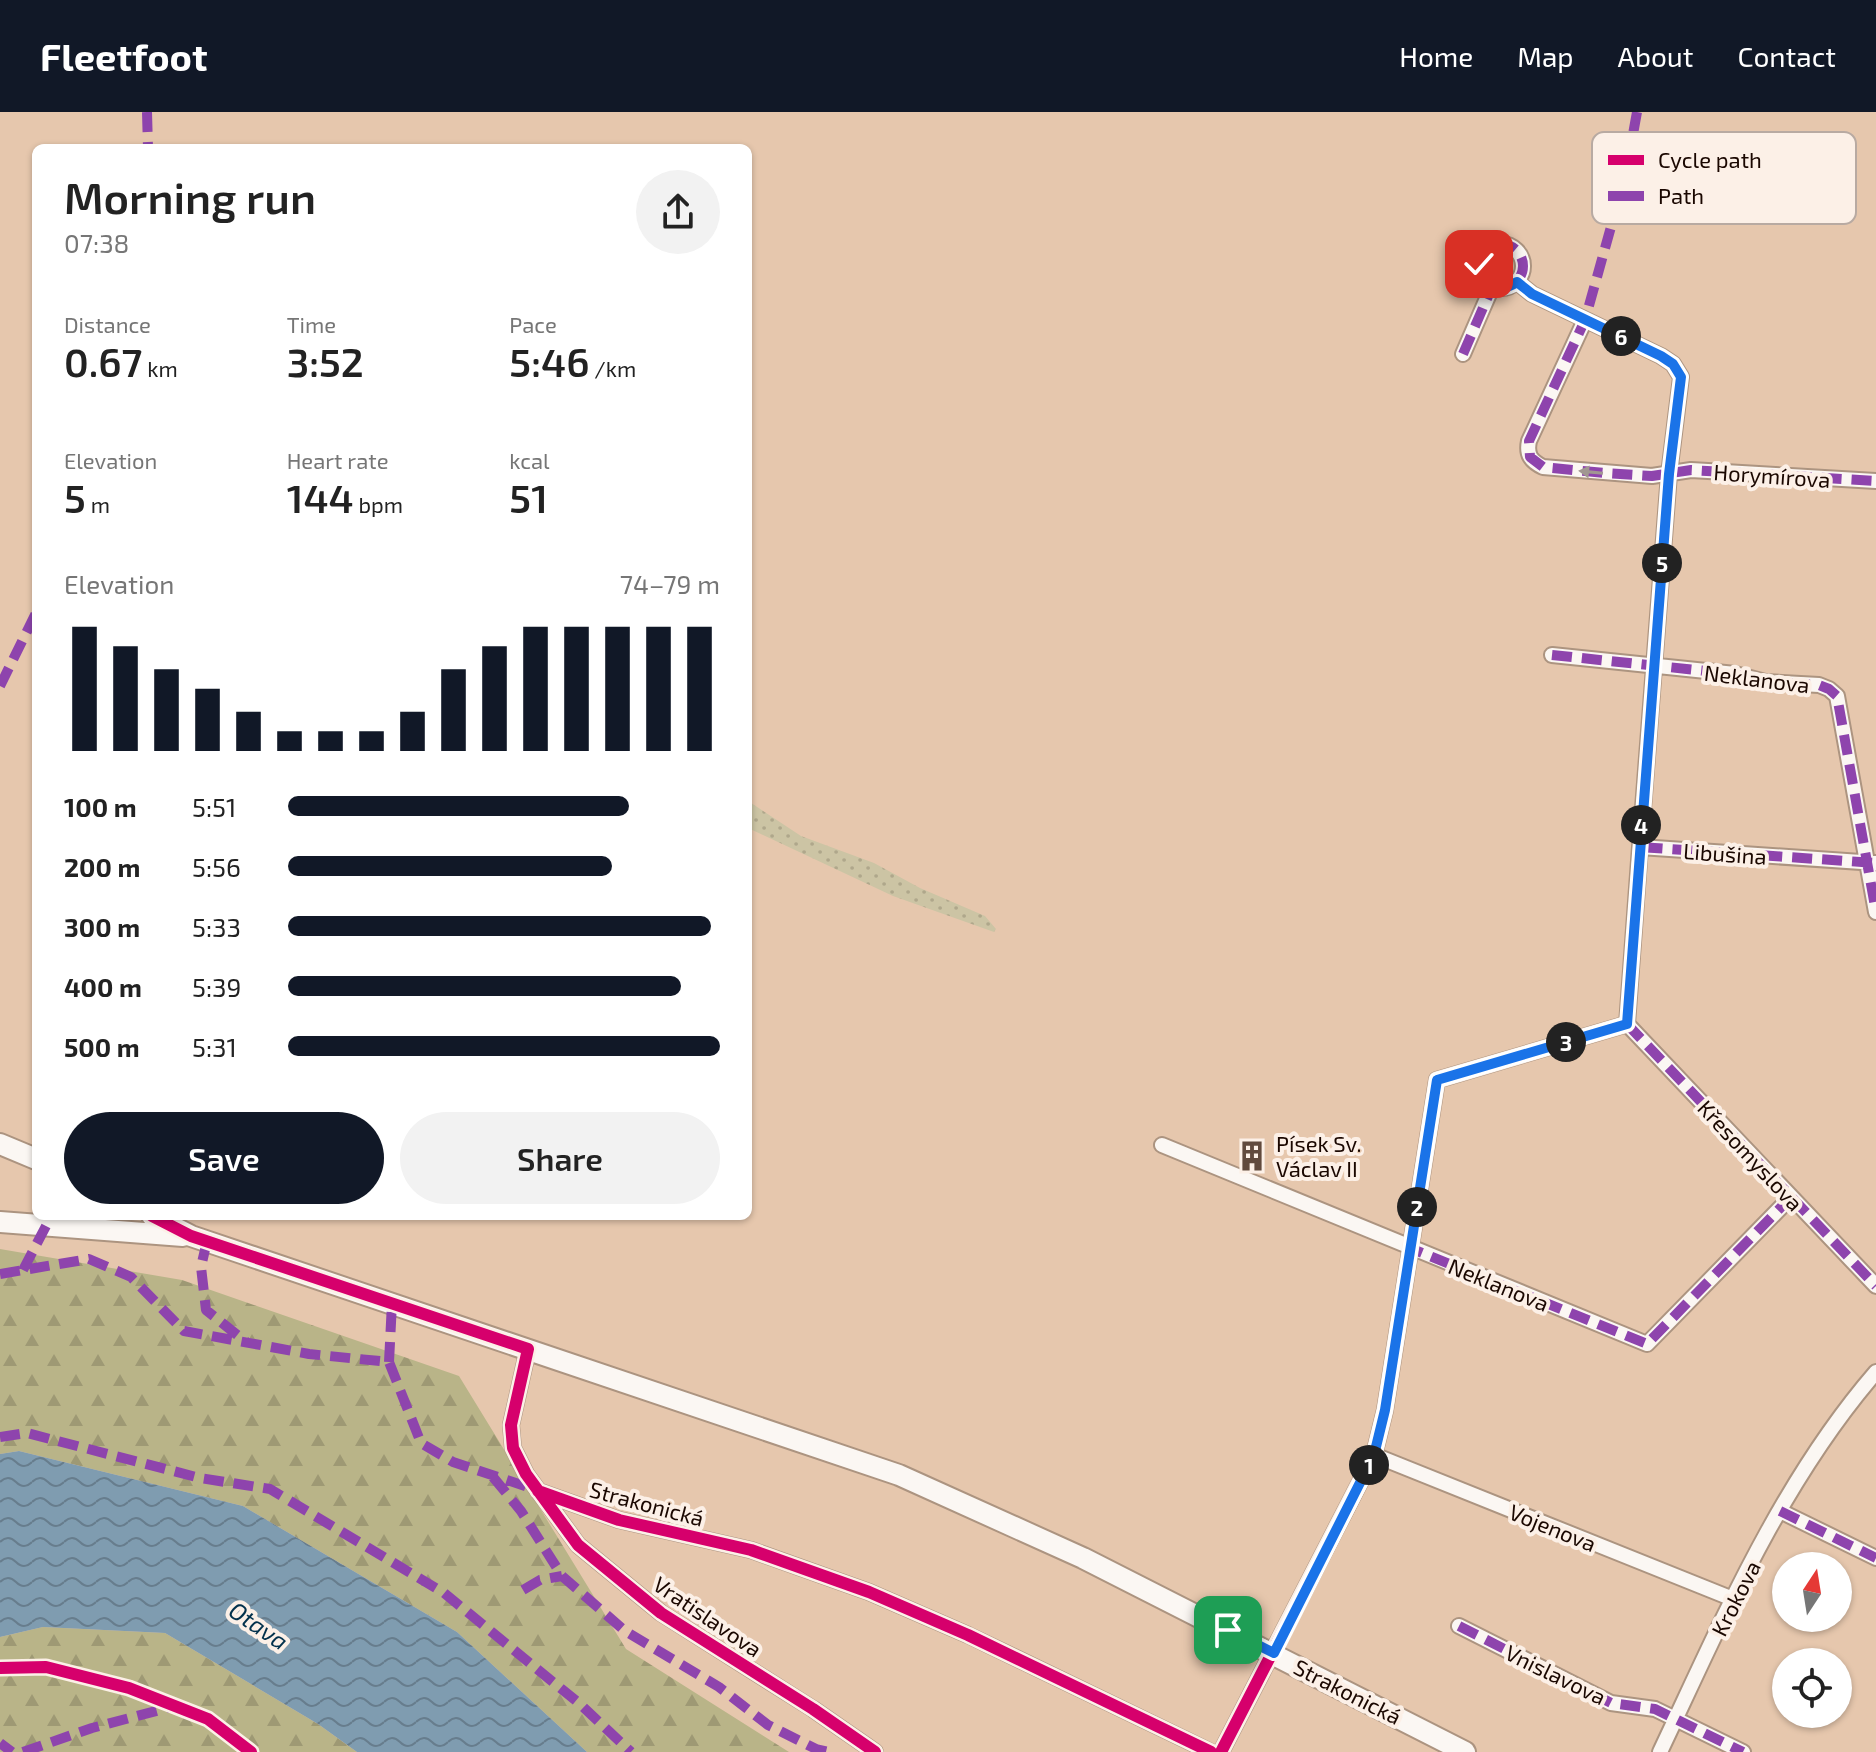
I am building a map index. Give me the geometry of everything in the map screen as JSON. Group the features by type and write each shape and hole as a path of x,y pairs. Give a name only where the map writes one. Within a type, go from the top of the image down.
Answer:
{"main road":[{"path":"0,1144 32,1157"},
{"path":"160,1220 191,1236"},
{"path":"0,1222 191,1236"},
{"name":"Strakonická","path":"191,1236 899,1475 1083,1558 1465,1752"}],"street":[{"path":"1497,244 1507,245 1521,256 1522,274 1510,287 1492,287 1485,281 1479,264 1489,248 1497,244"},
{"path":"1274,1653 1374,1455 1385,1410 1437,1080 1627,1024 1669,474 1681,377 1673,364 1661,356 1532,294 1517,282"},
{"path":"1463,354 1492,287"},
{"name":"Horymírova","path":"1585,320 1529,441 1530,457 1543,467 1652,476 1691,470 1876,481"},
{"name":"Neklanova","path":"1552,655 1735,674 1765,682 1819,685 1829,689 1837,696 1871,862 1876,912"},
{"name":"Libušina","path":"1640,847 1871,862"},
{"name":"Křesomyslova","path":"1627,1024 1876,1286"},
{"name":"Neklanova","path":"1162,1145 1647,1344 1791,1197"},
{"path":"528,1349 511,1425 513,1448 538,1491"},
{"name":"Krokova","path":"1660,1752 1733,1599 1780,1511 1815,1450 1876,1372"},
{"name":"Vojenova","path":"1374,1455 1733,1599"},
{"name":"Vratislavova","path":"538,1491 578,1545 661,1613 875,1752"},
{"name":"Strakonická","path":"538,1491 619,1520 751,1550 869,1592 968,1635 1211,1752"},
{"path":"1780,1511 1876,1558"},
{"name":"Vnislavova","path":"1459,1626 1611,1703 1655,1709 1743,1752"},
{"name":"Strakonická","path":"1221,1752 1274,1653"}],"shaded area":[{"path":"752,804 801,836 874,863 920,888 985,916 996,929 994,932 893,896 752,830"}],"green space":[{"path":"0,1249 182,1280 459,1376 626,1649 789,1752 587,1752 457,1632 243,1506 19,1451 0,1454"},
{"path":"43,1627 165,1633 318,1724 357,1752 0,1752 0,1637"}],"water":[{"name":"Otava","path":"19,1451 243,1506 457,1632 587,1752 357,1752 318,1724 165,1633 43,1627 0,1637 0,1454"}],"marked path":[{"path":"147,112 148,144"},
{"path":"1633,132 1637,112"},
{"path":"1612,224 1585,320 1529,441 1530,457 1543,467 1604,473 1652,476 1691,470 1876,481"},
{"path":"1501,244 1517,250 1523,266 1517,282 1501,288 1485,282 1479,266 1485,250 1501,244"},
{"path":"1517,282 1532,294 1661,356 1673,364 1681,377 1669,474 1640,847"},
{"path":"1463,354 1492,287"},
{"path":"0,686 32,621"},
{"path":"1552,655 1735,674 1765,682 1819,685 1829,689 1837,696 1876,912"},
{"path":"1627,1024 1640,847 1876,863"},
{"path":"1627,1024 1876,1286"},
{"path":"1411,1241 1410,1248 1647,1344 1791,1197"},
{"path":"23,1270 46,1226"},
{"path":"207,1241 201,1267 206,1310 246,1342"},
{"path":"0,1274 89,1259 131,1277 184,1331 309,1354 389,1362 421,1443 453,1462 534,1489"},
{"path":"389,1362 392,1303"},
{"path":"0,1437 27,1433 200,1478 270,1489 444,1593 580,1704 631,1752"},
{"path":"493,1477 521,1511 562,1576 625,1631 719,1687 768,1725 816,1749 829,1752"},
{"path":"1780,1511 1876,1558"},
{"path":"523,1590 540,1580 562,1576"},
{"path":"1459,1626 1611,1703 1655,1709 1743,1752"},
{"path":"23,1752 92,1728 171,1707"},
{"path":"0,1743 12,1752"}],"cycle path":[{"path":"1221,1752 1374,1455 1385,1410 1437,1080 1627,1024"},
{"path":"160,1220 191,1236 528,1349 511,1425 513,1448 526,1474 578,1545 661,1613 875,1752"},
{"path":"538,1491 619,1520 751,1550 869,1592 968,1635 1211,1752"},
{"path":"0,1668 46,1667 129,1688 208,1719 251,1752"}],"place":[{"name":"Písek Sv. Václav II","path":"1252,1156"}],"route":[{"path":"1228,1630 1274,1653 1374,1455 1385,1410 1437,1080 1627,1024 1669,474 1681,377 1673,364 1661,356 1532,294 1517,282 1501,289 1492,287 1480,273 1479,264"}]}
